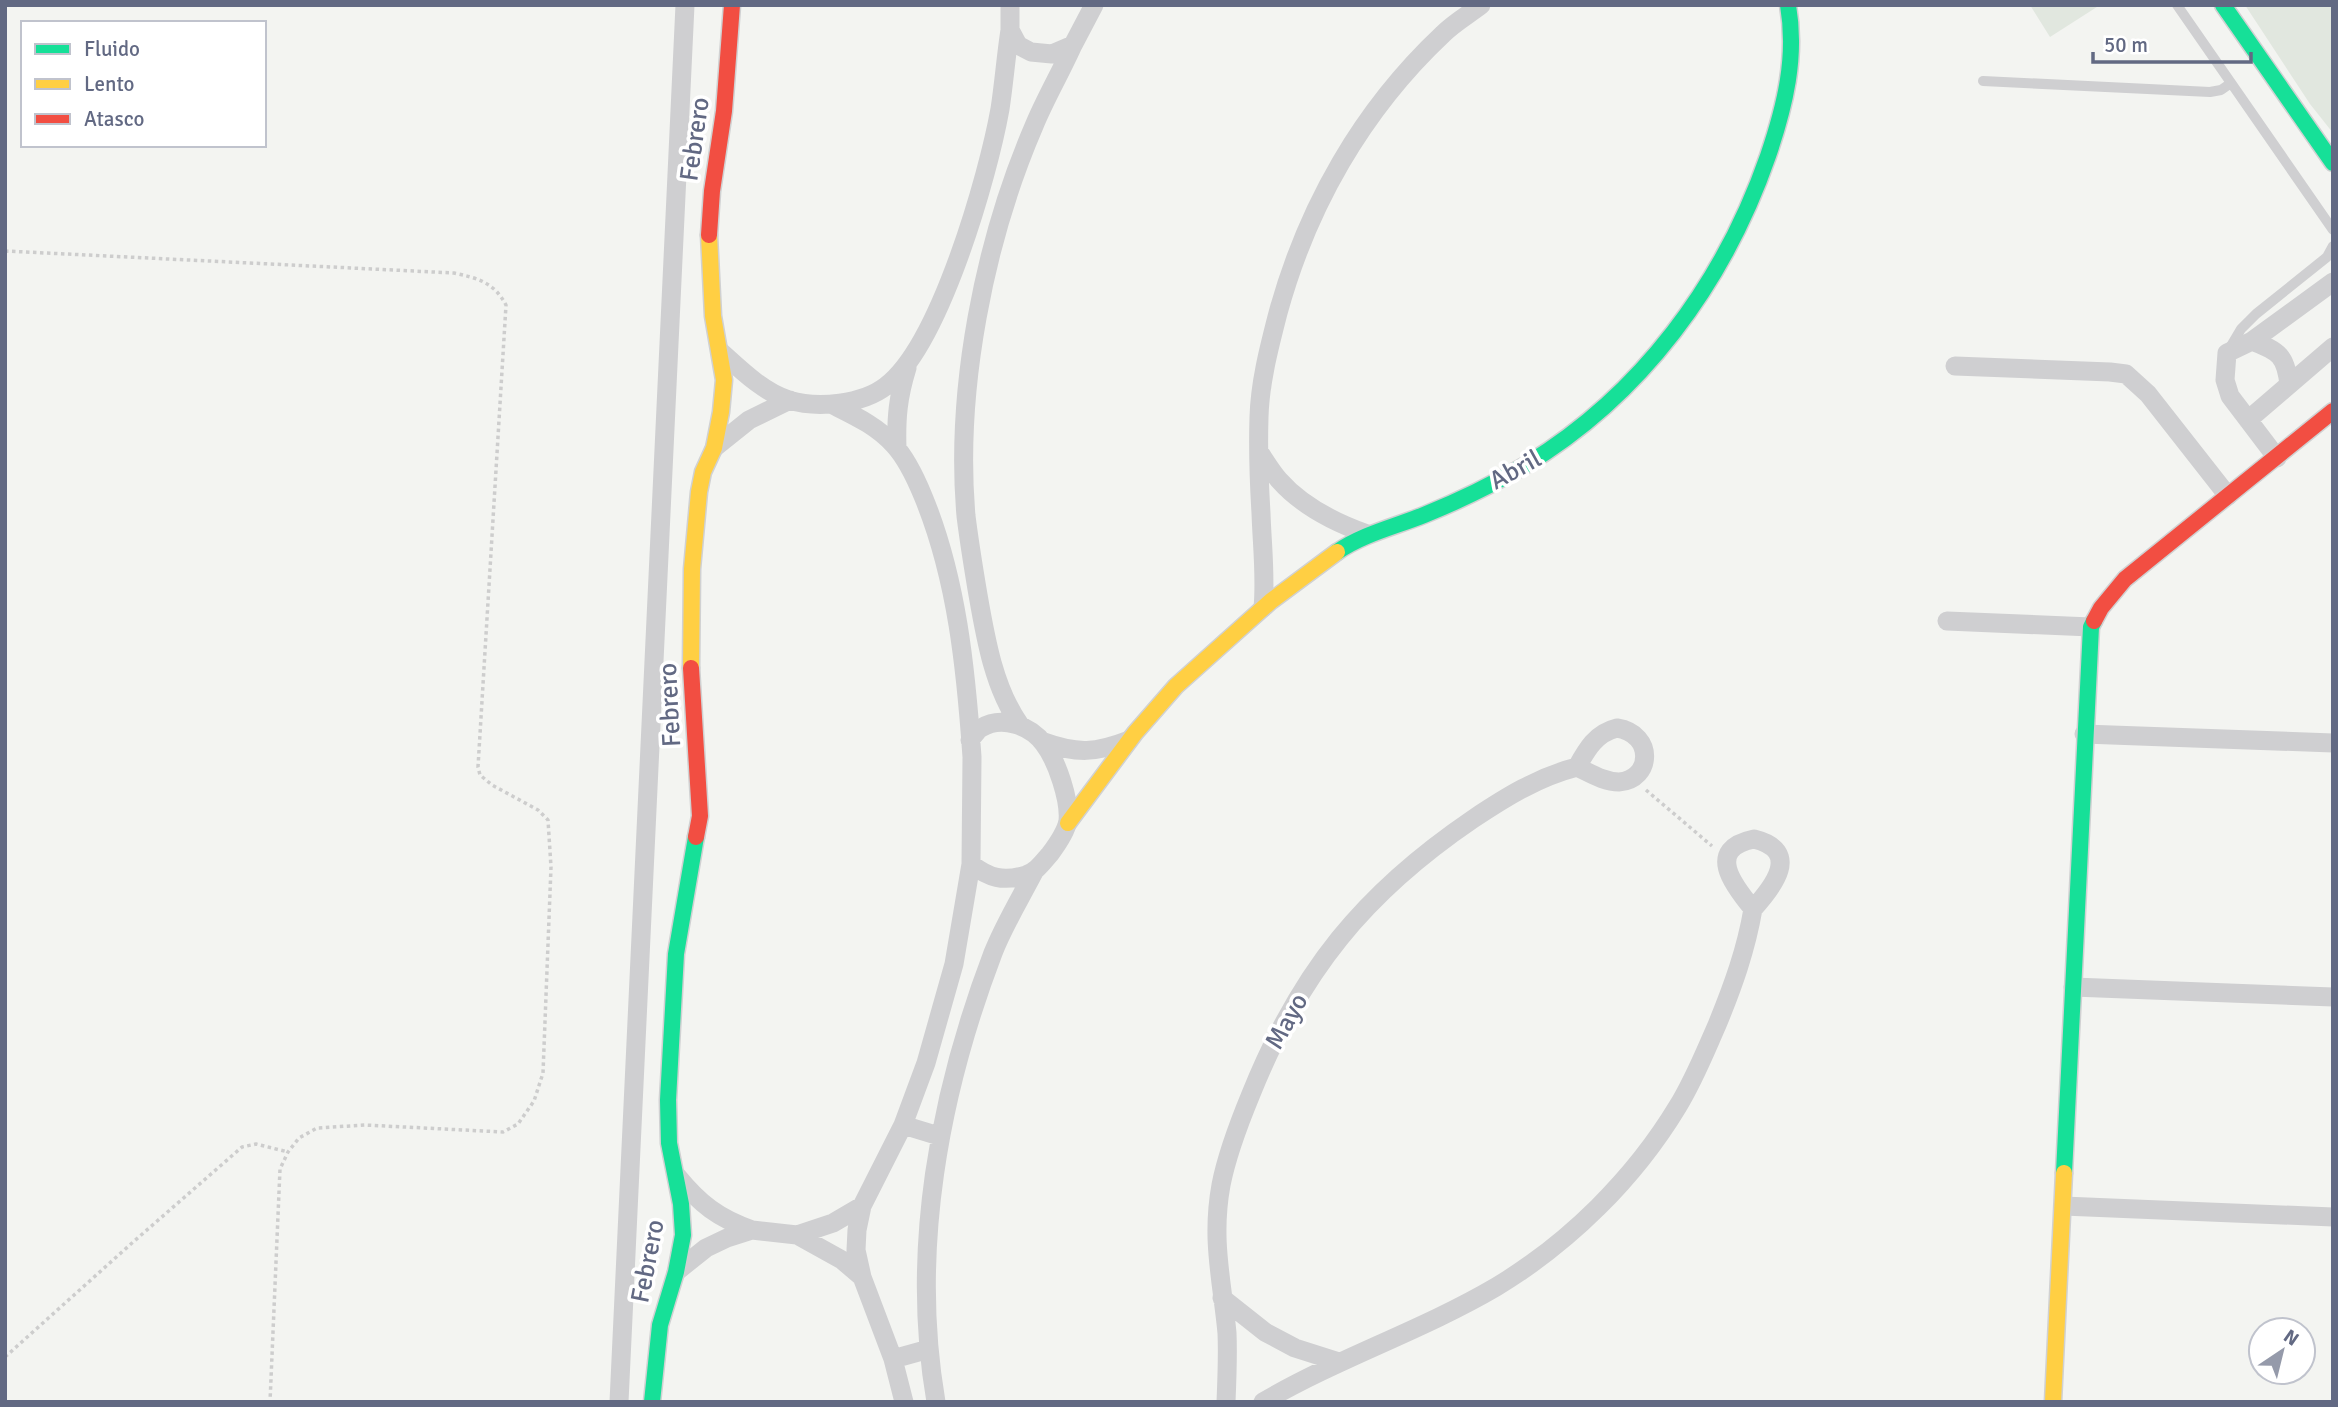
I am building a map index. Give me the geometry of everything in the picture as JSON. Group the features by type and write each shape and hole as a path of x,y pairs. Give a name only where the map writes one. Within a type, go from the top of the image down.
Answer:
{"street":[{"path":"619,1402 685,5"},
{"name":"Febrero","path":"652,1402 660,1325 676,1272 683,1235 668,1121 674,994 681,925 700,816 691,691 692,569 699,492 714,448 724,380 712,302 709,236 712,191 724,111 732,5"},
{"path":"897,448 896,418 899,396 910,361 934,317 964,241 987,162 1000,109 1010,30 1010,5"},
{"path":"1094,5 1034,125 988,262 971,363 965,439 966,515 983,625 999,683 1010,710 1020,725 1044,742 1066,750 1093,751 1129,740"},
{"path":"1263,608 1265,585 1260,453 1261,389 1294,259 1329,183 1383,99 1415,61 1445,32 1481,5"},
{"name":"Abril","path":"1068,823 1129,740 1162,701 1294,583 1367,534 1435,509 1528,464 1588,423 1666,343 1713,276 1755,195 1782,111 1790,75 1793,45 1788,5"},
{"path":"2224,5 2333,163"},
{"path":"1010,30 1018,45 1031,52 1052,54 1073,45"},
{"path":"2277,458 2230,396 2225,380 2227,353 2252,341 2333,282"},
{"path":"943,295 968,296 980,303"},
{"path":"2252,341 2281,356 2287,367 2289,385"},
{"path":"2248,420 2333,347"},
{"path":"720,351 740,370 764,386 790,400 833,405 863,419 885,435 897,448 920,488 935,526 964,664 971,740 971,864 954,964 926,1063 903,1125 862,1206 857,1230 856,1250 862,1278 875,1306 893,1359 904,1402"},
{"path":"833,405 865,398 887,386 910,361"},
{"path":"1955,366 2126,374 2148,394 2228,496"},
{"path":"714,448 749,420 790,400"},
{"path":"2053,1402 2091,627 2106,601 2125,579 2333,411"},
{"path":"1260,453 1279,481 1306,503 1346,526 1367,534"},
{"path":"935,526 948,525 966,515"},
{"path":"1947,621 2091,627"},
{"path":"971,740 981,728 997,723 1020,725"},
{"path":"1606,730 1629,730 1644,747 1644,760 1640,770 1632,778 1621,782 1608,780 1577,766 1596,738 1606,730"},
{"path":"2084,734 2333,743"},
{"path":"936,1402 927,1324 927,1262 939,1136 994,952 1034,872 1054,849 1068,823 1067,804 1057,767 1044,742"},
{"name":"Mayo","path":"1226,1402 1228,1363 1216,1247 1221,1184 1264,1060 1283,1023 1332,946 1360,913 1408,867 1498,802 1554,773 1577,766"},
{"path":"1263,1402 1301,1379 1441,1316 1495,1287 1580,1225 1640,1159 1677,1108 1692,1080 1738,973 1753,909 1775,883 1780,871 1780,860 1775,849 1767,842 1754,839 1741,841 1727,858 1731,881 1753,909"},
{"path":"971,864 985,875 1010,880 1034,872"},
{"path":"2073,987 2333,997"},
{"path":"903,1125 939,1136"},
{"path":"676,1175 698,1201 732,1223 752,1230 797,1235 842,1260 862,1278"},
{"path":"797,1235 832,1223 862,1206"},
{"path":"2063,1206 2333,1217"},
{"path":"676,1272 706,1248 752,1230"},
{"path":"1222,1298 1265,1332 1295,1348 1339,1362"},
{"path":"893,1359 929,1349"}],"lane":[{"path":"2178,5 2333,230"},
{"path":"1983,81 2210,92 2221,90 2231,83"},
{"path":"2227,353 2241,329 2327,257 2333,246"}],"path":[{"path":"5,251 454,273 481,279 500,292 506,304 478,767 480,775 492,785 538,810 548,820 551,867 543,1073 534,1101 518,1124 503,1132 365,1125 317,1128 299,1138 280,1169 270,1402"},
{"path":"1632,778 1727,858"},
{"path":"5,1357 242,1147 256,1144 288,1152"}],"shaded area":[{"path":"2030,5 2100,5 2050,37"},
{"path":"2245,5 2332,5 2333,133 2310,104"}],"traffic: fast":[{"path":"1337,552 1368,536 1463,498 1524,466 1566,438 1605,406 1641,371 1702,291 1728,248 1750,203 1780,119 1788,81 1791,43 1788,5"},
{"path":"2223,5 2333,163"},
{"path":"2064,1173 2091,627 2094,621"},
{"path":"652,1402 660,1325 676,1272 683,1235 681,1204 669,1143 668,1100 676,954 696,837"}],"traffic: slow":[{"path":"691,668 692,569 699,492 703,472 714,448 724,380 713,316 709,235"},
{"path":"1068,823 1135,733 1176,686 1271,601 1337,552"},
{"path":"2053,1402 2064,1173"}],"traffic: jam":[{"path":"709,235 712,191 724,111 732,5"},
{"path":"2094,621 2125,579 2333,411"},
{"path":"691,668 700,816 696,837"}]}
